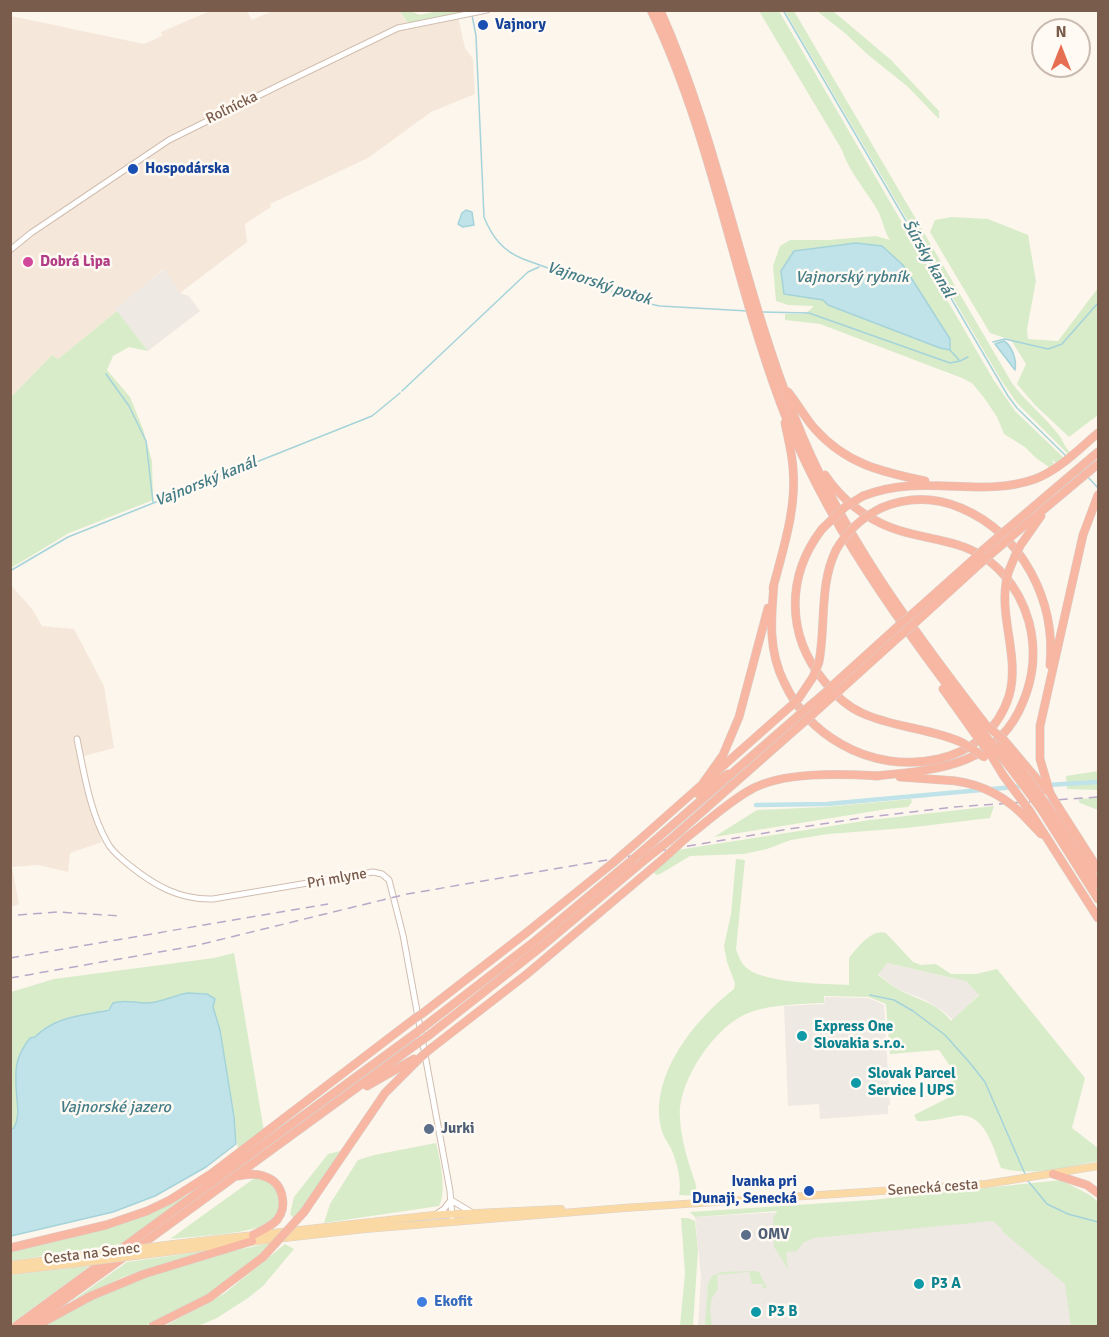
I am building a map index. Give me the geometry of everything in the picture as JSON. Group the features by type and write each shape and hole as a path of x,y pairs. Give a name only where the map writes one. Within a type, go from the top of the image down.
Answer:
{"highway":[{"path":"651,10 690,110 757,322 808,452 848,527 885,588 937,661 980,729 995,748 1050,793"},
{"path":"660,10 694,96 751,305"},
{"path":"704,783 723,755 739,717 787,532 794,492 794,468 780,404 757,322"},
{"path":"783,386 816,430 844,454 876,470 939,484"},
{"path":"780,404 803,455 864,568 917,646 1015,774 1045,809 1098,884"},
{"path":"995,748 963,743 941,734 894,724 862,714 839,698 812,667 798,633 795,607 803,560 822,529 845,507 863,496 902,485 1000,486 1035,479 1047,473 1098,434"},
{"path":"808,452 838,492 871,518 904,532 968,549 996,566 1021,601 1032,633 1033,670 1029,688 1013,721 992,744 974,757 950,767 874,776"},
{"path":"16,1326 416,1033 535,941 806,715 1062,488 1098,452"},
{"path":"774,584 770,619 774,653 784,682 794,702 805,715 841,744 873,757 908,762 940,759 966,750 987,734 1009,696 1012,669 1004,608 1005,583 1015,556 1062,488 1098,464"},
{"path":"1098,495 1088,518 1039,735 1042,772 1050,793 1098,869"},
{"path":"10,1248 106,1225 165,1203 211,1173 423,1013 614,862 799,698 813,677 819,662 829,565 851,528 881,508 911,500 933,500 953,505 990,524 1006,537 1031,572 1045,608 1051,640 1048,693"},
{"path":"335,1104 421,1056 527,974 686,838 806,715"},
{"path":"995,748 1003,775 1025,811 1055,848 1098,918"},
{"path":"675,808 752,758"},
{"path":"28,1326 428,1036 541,947 765,758"},
{"path":"1028,773 1045,809 1098,899"},
{"path":"686,838 752,789 777,780 803,776 874,776 963,782 999,795 1025,811"},
{"path":"153,1326 209,1298 263,1257 304,1212 381,1099 421,1056"},
{"path":"216,1180 280,1121"},
{"path":"36,1326 90,1297 136,1277 252,1238 268,1227 280,1216 282,1193 273,1180 266,1177 250,1174 236,1176"},
{"path":"1053,1174 1087,1185 1098,1193"}],"main road":[{"name":"Senecká cesta","path":"624,1208 935,1188 1027,1178 1098,1166"},
{"path":"252,1238 452,1218 624,1208"},
{"path":"174,1247 434,1215 452,1218 471,1212 624,1208"},
{"name":"Cesta na Senec","path":"10,1265 174,1247"},
{"name":"Cesta na Senec","path":"10,1271 72,1264 174,1247"}],"street":[{"name":"Roľnícka","path":"10,250 31,233 180,134 394,30 488,10"},
{"name":"Pri mlyne","path":"77,739 99,825 109,847 148,880 170,892 194,898 213,898 372,872 382,874 387,878 391,885 403,935 451,1200 452,1218"},
{"path":"434,1215 444,1209 451,1200 471,1212"}],"shaded area":[{"path":"210,11 247,11 252,20 272,11 400,11 408,25 458,17 465,48 473,59 475,94 431,112 368,158 270,204 271,207 245,224 247,242 180,293 163,269 117,311 58,359 52,355 11,397 11,16 144,44 162,36 161,32"},
{"path":"164,269 180,293 189,296 200,311 148,351 115,309"},
{"path":"10,584 32,609 42,626 74,629 104,686 114,748 84,756 92,813 102,842 70,853 68,872 38,865 12,867 19,904 11,907"},
{"path":"887,963 966,981 979,994 953,1020 943,1011 925,1000 898,989 878,974"},
{"path":"825,997 869,998 884,1005 890,1105 888,1105 888,1114 820,1119 819,1104 788,1106 784,1006 824,1004"},
{"path":"1010,1199 1098,1326 698,1326 701,1276 695,1217"}],"green space":[{"path":"400,11 410,11 420,15 437,11 462,11 462,16 409,25"},
{"path":"759,11 779,11 993,379 1015,411 1064,458 1056,463 1052,460 1054,464 1049,467 1025,447 1004,434 997,417 985,399 972,383 962,378 820,324 785,320 785,314 805,314 814,306 788,305 776,301 773,266 780,246 790,240 829,240 876,236 890,240 875,205 849,167 842,150","holes":["856,243 882,246 903,265 950,339 823,300 784,293 781,271 828,248"]},
{"path":"785,11 794,11 1012,383 1058,434 1071,453 1069,455 1017,403 1001,380"},
{"path":"817,11 833,11 891,60 939,111 939,119 907,86"},
{"path":"951,217 988,219 1028,235 1036,281 1027,329 1028,339 1058,341 1098,288 1098,415 1069,437 1035,405 1017,384 1026,364 1011,340 990,333 930,232 935,220"},
{"path":"117,311 148,351 129,347 113,356 107,370 130,397 143,429 152,461 153,500 69,533 11,568 11,397 52,355 58,359"},
{"path":"1098,771 1098,790 1067,789 1066,776"},
{"path":"1098,798 1098,810 1080,803 1078,799"},
{"path":"911,799 912,802 908,807 714,837 757,810 825,807"},
{"path":"994,806 990,818 828,834 791,840 744,854 690,856 660,874 656,875 654,872 677,850 870,820"},
{"path":"736,859 745,860 736,949 744,965 757,974 796,982 849,985 849,958 865,940 881,932 886,933 913,962 921,965 936,964 951,974 976,974 997,969 1085,1078 1072,1128 1098,1148 1098,1161 1037,1171 1013,1171 1001,1168 986,1132 973,1119 955,1116 917,1121 914,1115 954,1095 952,1069 939,1050 890,1054 886,1004 869,997 824,996 824,1003 769,1007 738,1018 713,1040 702,1055 685,1086 680,1116 684,1143 696,1186 696,1196 679,1195 677,1167 663,1134 659,1114 661,1093 667,1073 689,1034 734,989 735,983 724,946 731,914","holes":["887,963 966,981 979,995 951,1021 933,1005 898,989 878,975"]},
{"path":"234,953 264,1131 238,1149 220,1030 207,994 188,993 163,1001 134,1002 73,1017 43,1029 35,1037 16,1084 18,1117 14,1128 11,1129 11,992 54,979 214,958"},
{"path":"436,1143 443,1184 439,1206 324,1223 330,1204 358,1160"},
{"path":"340,1151 318,1187 294,1219 290,1214 294,1197 328,1154"},
{"path":"256,1177 271,1183 278,1192 279,1208 276,1216 270,1222 257,1228 233,1233 170,1239"},
{"path":"1061,1180 1090,1195 1098,1202 1098,1326 1071,1326 1065,1284 993,1221 814,1238 804,1242 797,1251 786,1252 788,1269 774,1247 773,1219 777,1211 695,1217 690,1212 871,1200"},
{"path":"193,1192 121,1244 11,1261 10,1251 150,1212"},
{"path":"681,1218 695,1221 698,1250 693,1326 680,1326 685,1273"},
{"path":"271,1243 249,1264 210,1293 173,1314 144,1326 43,1326 88,1301 159,1272 204,1258"},
{"path":"285,1244 294,1249 263,1286 248,1298 217,1318 198,1326 165,1326 225,1293"},
{"path":"212,1250 123,1277 68,1304 127,1262"},
{"path":"90,1266 11,1324 11,1275"},
{"path":"754,1271 759,1272 767,1288 763,1288 763,1284 752,1284 749,1272 717,1275 718,1288 712,1298 710,1310 712,1326 705,1326 708,1284 712,1276 721,1272"}],"water":[{"path":"466,210 472,212 474,225 463,227 458,224 462,213"},
{"name":"Vajnorský rybník","path":"856,243 882,246 903,265 950,339 950,350 828,305 823,300 784,294 781,271 794,251"},
{"path":"1004,341 1013,354 1015,370 995,344"},
{"name":"Vajnorské jazero","path":"188,993 207,994 215,999 213,1007 220,1030 236,1144 206,1167 155,1196 113,1212 11,1236 11,1129 17,1121 16,1067 24,1046 30,1038 52,1025 79,1016 109,1010 113,1003 125,1001 152,1003"}],"waterway":[{"name":"Vajnorský potok","path":"471,10 476,36 484,217 499,242 510,252 523,259 645,303 660,306 748,311"},
{"name":"Šúrsky kanál","path":"783,10 1008,396 1017,408 1066,456"},
{"name":"Vajnorský kanál","path":"402,391 528,272 539,267"},
{"name":"Vajnorský potok","path":"993,342 1005,339 1048,349 1062,344 1098,303"},
{"name":"Vajnorský potok","path":"762,312 809,313 950,363 968,357"},
{"path":"950,350 959,360"},
{"path":"106,374 129,406 146,441 153,502"},
{"name":"Vajnorský kanál","path":"10,571 68,537 372,416 400,393"},
{"name":"Šúrsky kanál","path":"1087,476 1098,488"},
{"path":"1046,785 1098,782"},
{"path":"756,805 827,804 1025,786"},
{"path":"870,995 894,1000 913,1011 945,1035 970,1063 985,1082 1025,1174"},
{"path":"1028,1181 1047,1204 1068,1214 1098,1222"}],"railway":[{"path":"10,978 194,946 407,894 783,830 954,807 1098,797"},
{"path":"10,958 328,904"},
{"path":"18,915 57,912 122,916"}],"place":[{"name":"Vajnory","path":"483,25"},
{"name":"Hospodárska","path":"133,169"},
{"name":"Dobrá Lipa","path":"28,262"},
{"name":"Express One Slovakia s.r.o.","path":"802,1036"},
{"name":"Slovak Parcel Service | UPS","path":"856,1083"},
{"name":"Jurki","path":"429,1129"},
{"name":"Ivanka pri Dunaji, Senecká","path":"809,1191"},
{"name":"OMV","path":"746,1235"},
{"name":"P3 A","path":"919,1284"},
{"name":"Ekofit","path":"422,1302"},
{"name":"P3 B","path":"756,1312"}]}
